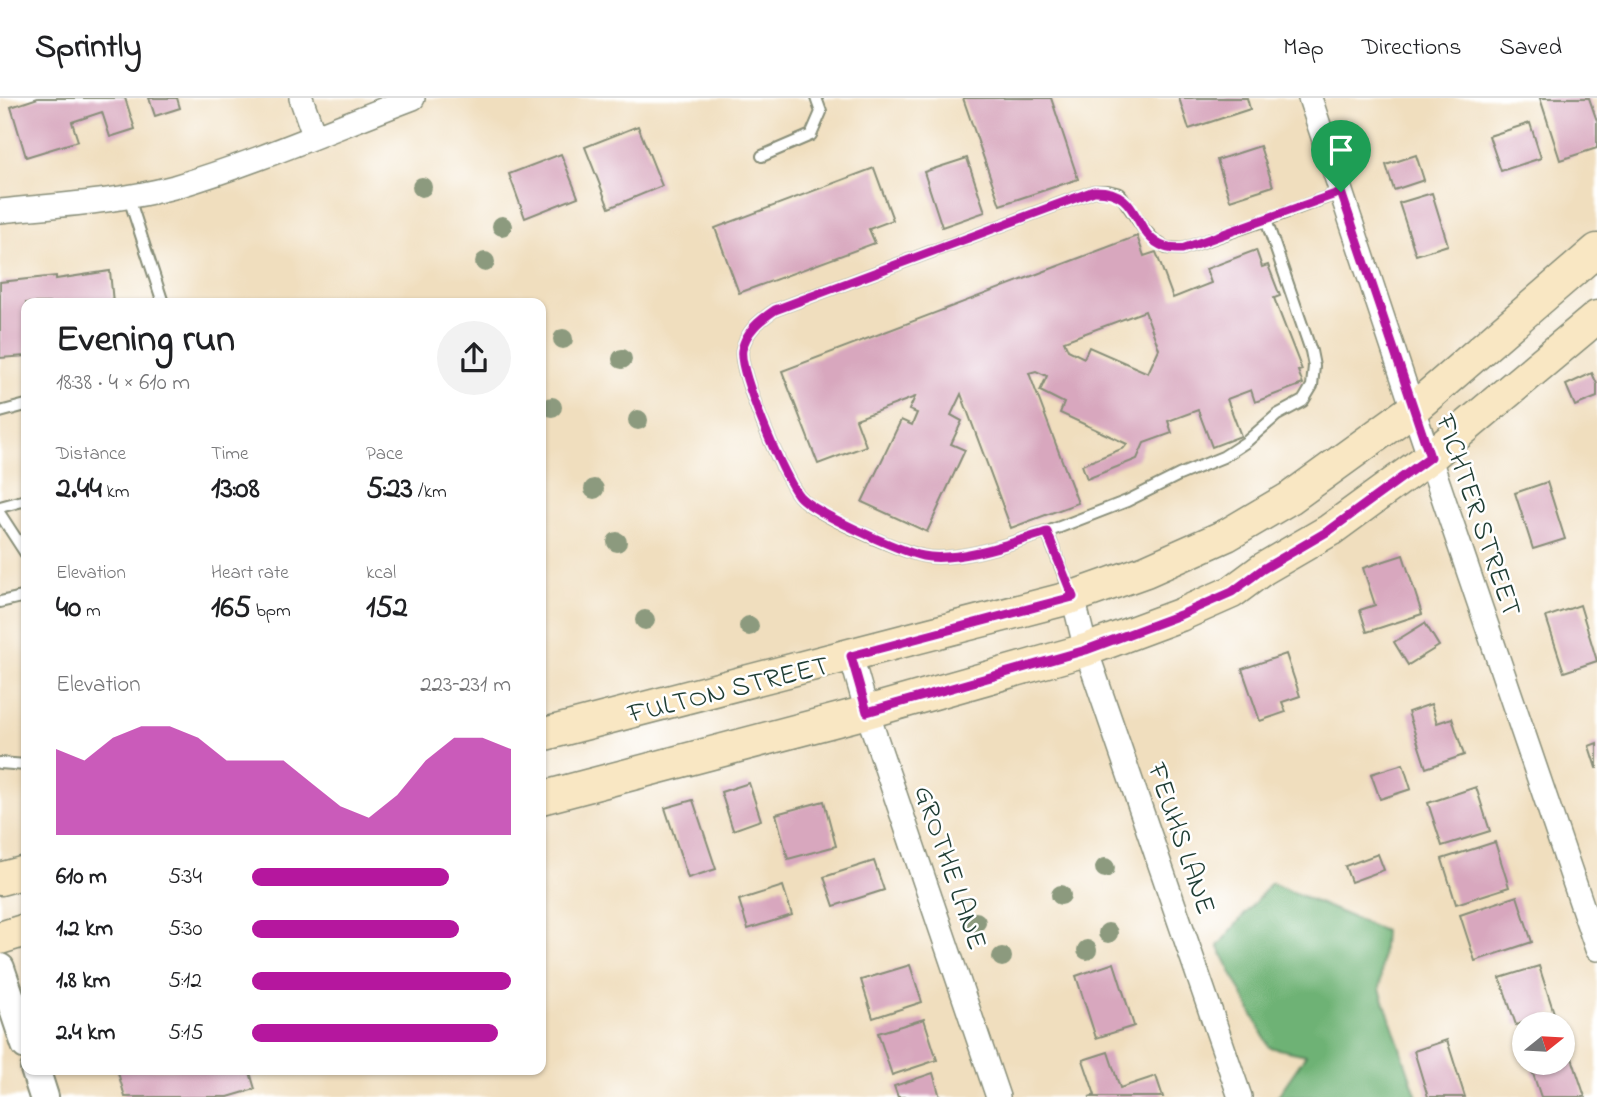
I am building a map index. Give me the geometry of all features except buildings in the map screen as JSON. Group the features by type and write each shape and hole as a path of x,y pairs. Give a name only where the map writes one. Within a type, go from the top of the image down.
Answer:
{"main road":[{"name":"FULTON STREET","path":"546,734 1073,597 1146,571 1227,535 1290,498 1413,409 1597,250"},
{"name":"FULTON STREET","path":"546,797 867,712 1086,650 1180,615 1232,592 1263,569 1330,530 1430,457 1597,317"},
{"path":"0,878 21,873"},
{"path":"0,938 21,932"}],"street":[{"path":"301,98 314,135"},
{"path":"0,211 93,202 172,187 253,160 413,98"},
{"name":"FICHTER STREET","path":"1310,98 1413,409 1588,896 1597,949"},
{"name":"FEUHS LANE","path":"1073,597 1086,650 1240,1097"},
{"name":"GROTHE LANE","path":"851,656 867,712 998,1097"},
{"path":"0,968 21,1030"},
{"path":"37,1075 44,1097"}],"lane":[{"path":"762,156 811,135 821,112 816,98"},
{"path":"1266,220 1312,358 1312,386 1303,401 1278,415 1223,457 1127,501 1047,532 982,551 925,556 895,546 821,512 800,497 788,478 746,380 741,362 742,348 758,320 775,310 1094,191 1120,194 1154,240 1166,248 1182,249 1341,192"},
{"path":"128,195 161,298"},
{"path":"0,412 21,406"},
{"path":"0,507 21,501"},
{"path":"0,514 21,546"},
{"path":"1047,532 1073,597"},
{"path":"0,602 21,597"},
{"path":"0,763 21,765"}],"green space":[{"path":"1271,883 1384,931 1380,989 1417,1097 1277,1097 1306,1055 1269,1047 1218,946"}],"route":[{"path":"1094,191 1120,194 1154,240 1166,248 1182,249 1341,192 1430,457 1330,530 1263,569 1232,592 1180,615 1086,650 867,712 851,656 1073,597 1047,532 982,551 925,556 895,546 821,512 800,497 788,478 746,380 741,362 742,348 758,320 775,310 1094,191"}]}
